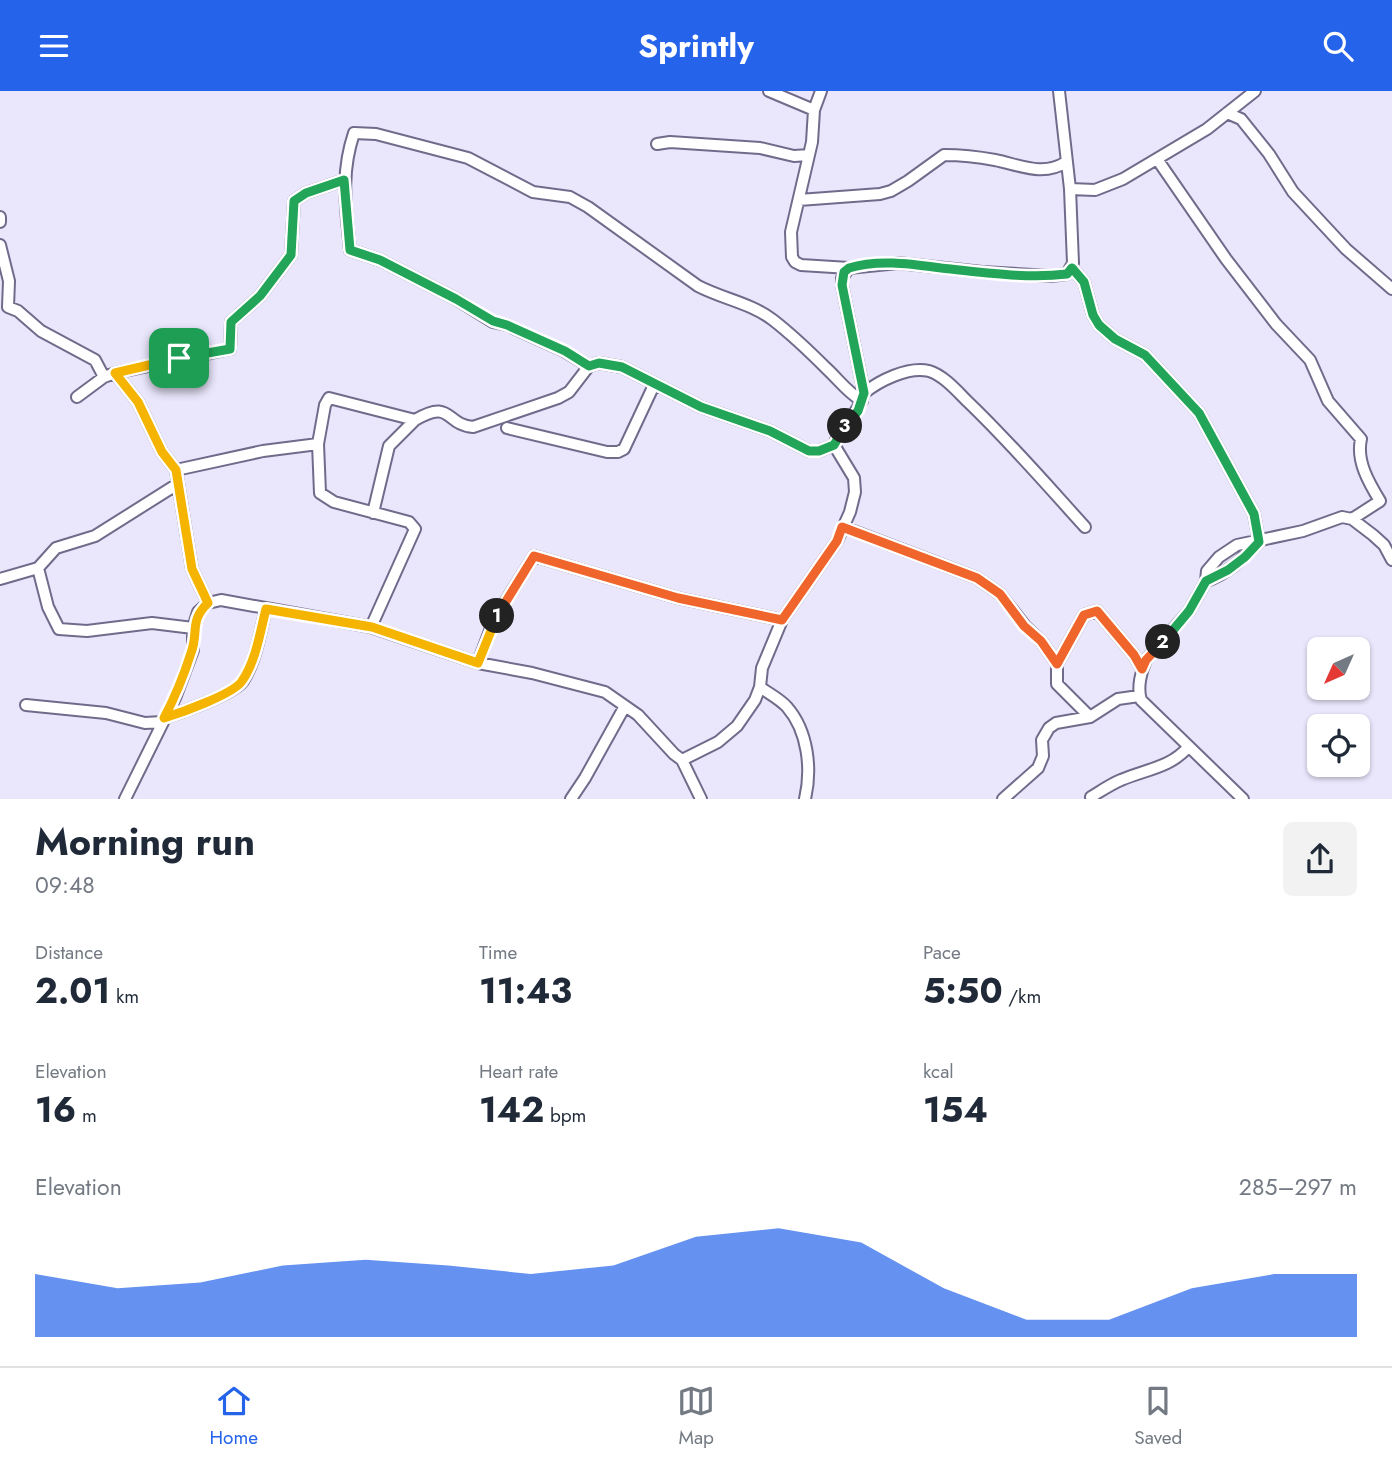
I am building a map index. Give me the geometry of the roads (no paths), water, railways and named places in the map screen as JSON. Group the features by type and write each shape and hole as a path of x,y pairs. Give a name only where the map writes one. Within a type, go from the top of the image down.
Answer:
{"street":[{"path":"769,91 814,110"},
{"path":"821,91 814,110 809,155 791,232 792,257 795,262 849,268 898,263 1051,276 1067,274 1072,268"},
{"path":"1059,91 1070,189 1072,268 1084,282 1093,315 1099,325 1115,339 1145,355 1199,413 1254,514 1259,542"},
{"path":"1070,189 1096,190 1124,179 1207,129 1255,91"},
{"path":"1227,113 1241,119 1269,154 1293,192 1346,249 1392,289"},
{"path":"589,366 565,351 493,321 380,260 350,250 344,180 346,158 354,133 376,134 468,158 533,192 570,198 588,207 698,286 715,295 744,303 772,319 827,368 846,390 863,397"},
{"path":"657,144 670,142 760,148 794,156 809,155"},
{"path":"799,200 891,191 944,155 995,160 1047,171 1066,162"},
{"path":"1139,696 1142,669 1146,660 1189,611 1206,581 1207,571 1219,557 1237,545 1303,531 1332,519 1352,519 1380,501 1365,477 1359,451 1361,439 1328,401 1310,360 1276,324 1226,259 1157,159"},
{"path":"77,397 110,375 230,349 231,322 260,296 291,255 294,201 306,193 344,180"},
{"path":"0,246 9,281 4,309 18,311 41,331 95,360 138,402 162,452 176,470 176,485 192,569 208,603"},
{"path":"849,268 844,272 842,285 863,397"},
{"path":"373,513 389,446 415,420 430,412 440,411 450,414 466,427 492,422 569,392 589,366 599,363 622,367 701,407 770,431 809,451 819,451 834,445"},
{"path":"682,760 719,742 737,726 755,700 760,687 762,668 782,620 837,541 855,492 854,478 834,445 836,437 858,411 863,397 877,383 907,372 929,371 950,385 1003,436 1085,527"},
{"path":"507,428 607,452 618,452 624,449 654,385"},
{"path":"372,627 415,529 410,522 334,502 320,493 318,444 325,405 329,398 415,420"},
{"path":"176,470 263,451 318,444"},
{"path":"0,579 38,568 56,548 95,536 176,485"},
{"path":"1352,519 1384,545 1392,560"},
{"path":"842,527 977,578 1000,594 1024,626 1041,641 1057,664"},
{"path":"478,663 495,620 534,556 678,598 782,620"},
{"path":"38,568 48,607 59,629 87,631 152,623 193,628"},
{"path":"125,799 175,698 193,650 193,628 198,612 208,603 221,600 372,627 478,663 532,673 605,692 638,715 682,760 701,799"},
{"path":"26,705 106,713 138,722 163,720 214,699 241,684 252,661 266,609"},
{"path":"1090,717 1057,684 1057,664 1084,615 1097,611 1134,655 1142,669"},
{"path":"760,687 787,707 801,730 808,760 805,799"},
{"path":"1003,799 1038,768 1043,756 1042,740 1049,728 1064,720 1090,717 1118,699 1139,696"},
{"path":"1139,696 1243,799"},
{"path":"570,799 585,778 625,706"},
{"path":"1091,797 1119,780 1156,768 1182,754 1188,747"}]}
